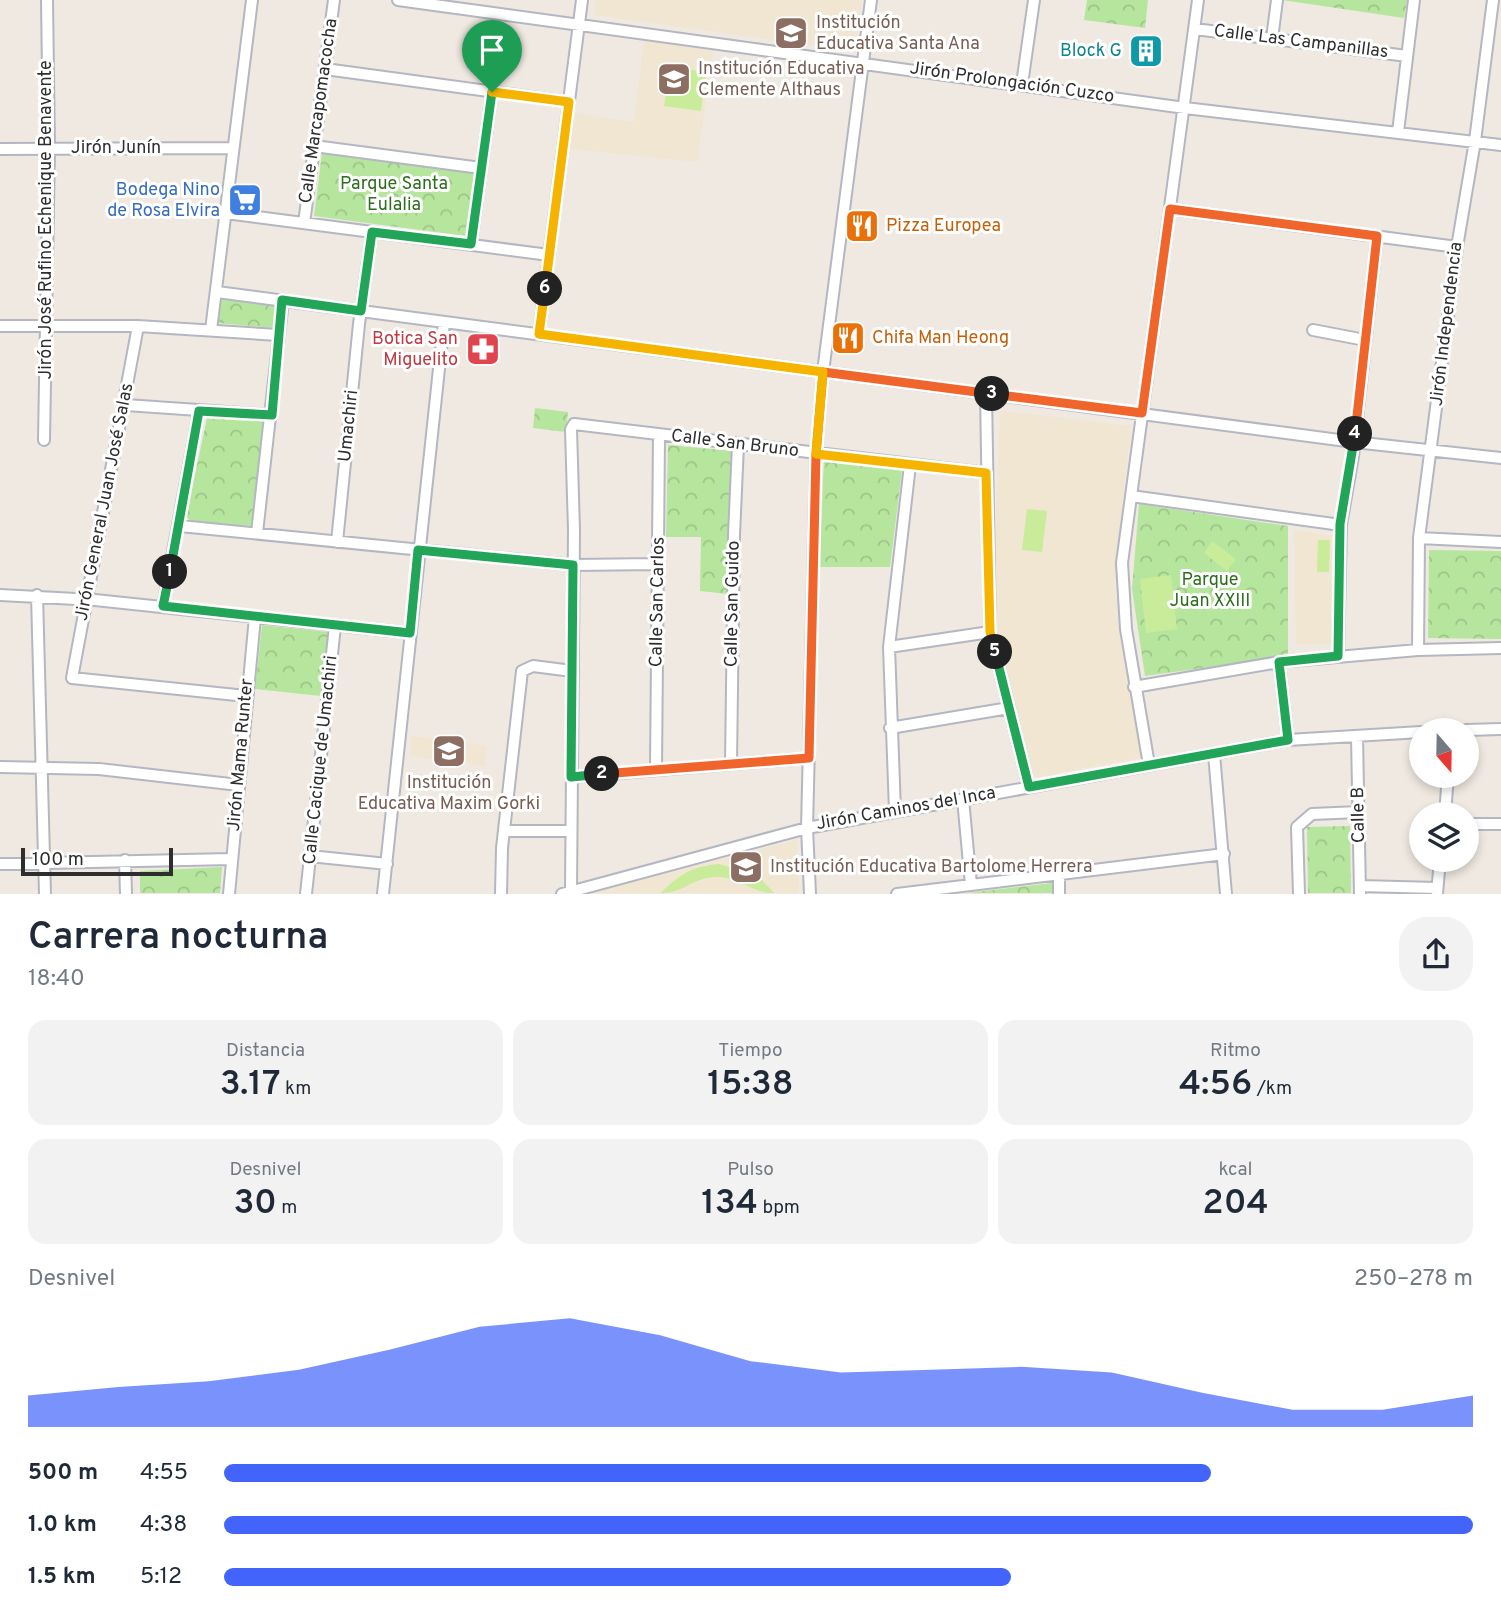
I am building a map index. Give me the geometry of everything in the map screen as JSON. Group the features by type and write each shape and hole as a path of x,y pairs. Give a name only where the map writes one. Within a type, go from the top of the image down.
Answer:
{"street":[{"name":"Jirón José Rufino Echenique Benavente","path":"44,440 49,149 47,0"},
{"path":"211,330 252,0"},
{"name":"Calle Marcapomacocha","path":"304,223 334,0"},
{"name":"Jirón Prolongación Cuzco","path":"398,0 579,26 862,61 1185,108 1501,145"},
{"path":"539,334 582,0"},
{"path":"810,894 807,828 816,454 823,372 871,0"},
{"path":"1022,84 1034,0"},
{"path":"1149,765 1126,629 1122,562 1198,0"},
{"path":"1272,39 1277,0"},
{"path":"1398,132 1414,0"},
{"name":"Jirón Independencia","path":"1418,650 1419,538 1493,0"},
{"name":"Calle Las Campanillas","path":"1195,29 1407,56"},
{"path":"325,69 569,102"},
{"path":"471,244 492,92"},
{"path":"314,146 481,168"},
{"name":"Jirón Junín","path":"0,149 232,148"},
{"path":"1170,209 1457,247"},
{"path":"226,212 549,255"},
{"name":"Umachiri","path":"337,541 372,232"},
{"path":"1338,656 1340,524 1354,442 1377,236"},
{"path":"217,292 1354,442 1501,458"},
{"path":"257,533 272,415 282,300"},
{"path":"383,894 444,322"},
{"path":"0,326 138,326 278,335"},
{"name":"Jirón General Juan José Salas","path":"138,326 72,678 246,696"},
{"path":"1312,330 1365,340"},
{"path":"986,393 990,632 1029,787"},
{"path":"125,405 272,415"},
{"path":"163,606 180,526 199,411"},
{"name":"Calle San Bruno","path":"573,565 571,429 578,423 659,436 986,473"},
{"name":"Calle San Carlos","path":"656,769 659,436"},
{"name":"Calle San Guido","path":"732,763 733,535 738,445"},
{"path":"895,811 889,647 910,465"},
{"path":"1131,496 1340,524"},
{"path":"180,526 573,565 659,564"},
{"path":"1419,538 1501,542"},
{"path":"566,892 571,831 573,565"},
{"path":"0,595 163,606 410,633"},
{"path":"37,596 45,894"},
{"name":"Jirón Mama Runter","path":"229,894 255,617"},
{"name":"Calle Cacique de Umachiri","path":"306,894 335,626"},
{"path":"889,647 990,632"},
{"path":"1134,687 1279,662 1418,650 1501,648"},
{"path":"1279,662 1288,740"},
{"path":"501,894 504,831 522,671 533,666 572,671"},
{"path":"890,728 1009,708"},
{"path":"1479,730 1501,729"},
{"name":"Jirón Caminos del Inca","path":"566,892 807,828 895,811 1288,740 1409,733"},
{"name":"Calle B","path":"1357,736 1360,890"},
{"path":"1213,754 1226,894"},
{"path":"571,777 809,758"},
{"path":"0,767 99,769 239,785"},
{"path":"963,799 971,886"},
{"path":"1299,894 1297,827 1312,814 1359,812"},
{"path":"1479,824 1501,824"},
{"path":"504,831 571,831"},
{"path":"897,894 1224,854"},
{"path":"310,856 387,864"},
{"path":"0,864 231,859"},
{"path":"125,860 126,894"},
{"path":"1360,890 1437,891 1439,872"},
{"path":"1059,874 1059,894"}],"shaded area":[{"name":"Institución Educativa Santa Ana","path":"596,0 862,0 855,51 594,15"},
{"name":"Institución Educativa Clemente Althaus","path":"644,41 714,45 697,162 562,148 566,112 634,122"},
{"path":"1000,411 1131,426 1114,583 1145,757 1033,778 999,639 994,571"},
{"path":"1294,530 1331,536 1333,644 1296,644"},
{"name":"Institución Educativa Maxim Gorki","path":"412,736 487,746 485,766 410,756"},
{"name":"Institución Educativa Bartolome Herrera","path":"797,840 799,893 589,893"}],"green space":[{"path":"1087,0 1148,0 1145,28 1084,20"},
{"path":"1282,0 1407,0 1404,18"},
{"path":"670,67 706,72 701,111 664,106"},
{"name":"Parque Santa Eulalia","path":"322,153 474,173 466,236 314,216"},
{"path":"220,300 276,304 274,328 218,323"},
{"path":"535,408 568,412 566,432 533,428"},
{"path":"212,415 262,420 265,425 253,526 191,521 186,517 207,418"},
{"path":"668,445 732,451 728,594 700,591 701,537 666,537"},
{"path":"824,461 902,470 890,567 819,567"},
{"name":"Parque Juan XXIII","path":"1139,504 1288,526 1288,656 1145,676 1132,589"},
{"path":"1027,509 1047,511 1042,552 1022,550"},
{"path":"1318,540 1330,540 1329,572 1317,572"},
{"path":"1212,541 1236,559 1227,571 1204,553"},
{"path":"1429,550 1501,551 1501,639 1428,638"},
{"path":"1171,575 1177,629 1146,633 1140,579"},
{"path":"262,625 328,632 321,696 255,689"},
{"path":"1350,826 1351,893 1308,893 1307,827"},
{"path":"719,864 758,876 774,893 759,891 725,877 717,877 701,880 669,893 661,893 687,872"},
{"path":"222,867 220,893 140,893 140,871"},
{"path":"1052,883 1052,893 967,893"}],"place":[{"name":"Institución Educativa Santa Ana","path":"791,33"},
{"name":"Block G","path":"1146,51"},
{"name":"Institución Educativa Clemente Althaus","path":"674,79"},
{"name":"Bodega Nino de Rosa Elvira","path":"245,200"},
{"name":"Pizza Europea","path":"862,226"},
{"name":"Chifa Man Heong","path":"848,338"},
{"name":"Botica San Miguelito","path":"483,349"},
{"name":"Institución Educativa Maxim Gorki","path":"449,751"},
{"name":"Institución Educativa Bartolome Herrera","path":"746,867"}],"route":[{"path":"492,92 471,244 372,232 361,311 282,300 272,415 199,411 180,526 163,606 410,633 418,550 573,565 571,777 809,758 816,454 823,372 1142,413 1170,209 1377,236 1353,456 1340,524 1338,656 1279,662 1288,740 1029,787 990,632 986,473 816,454 823,372 539,334 569,102 492,92"}]}
